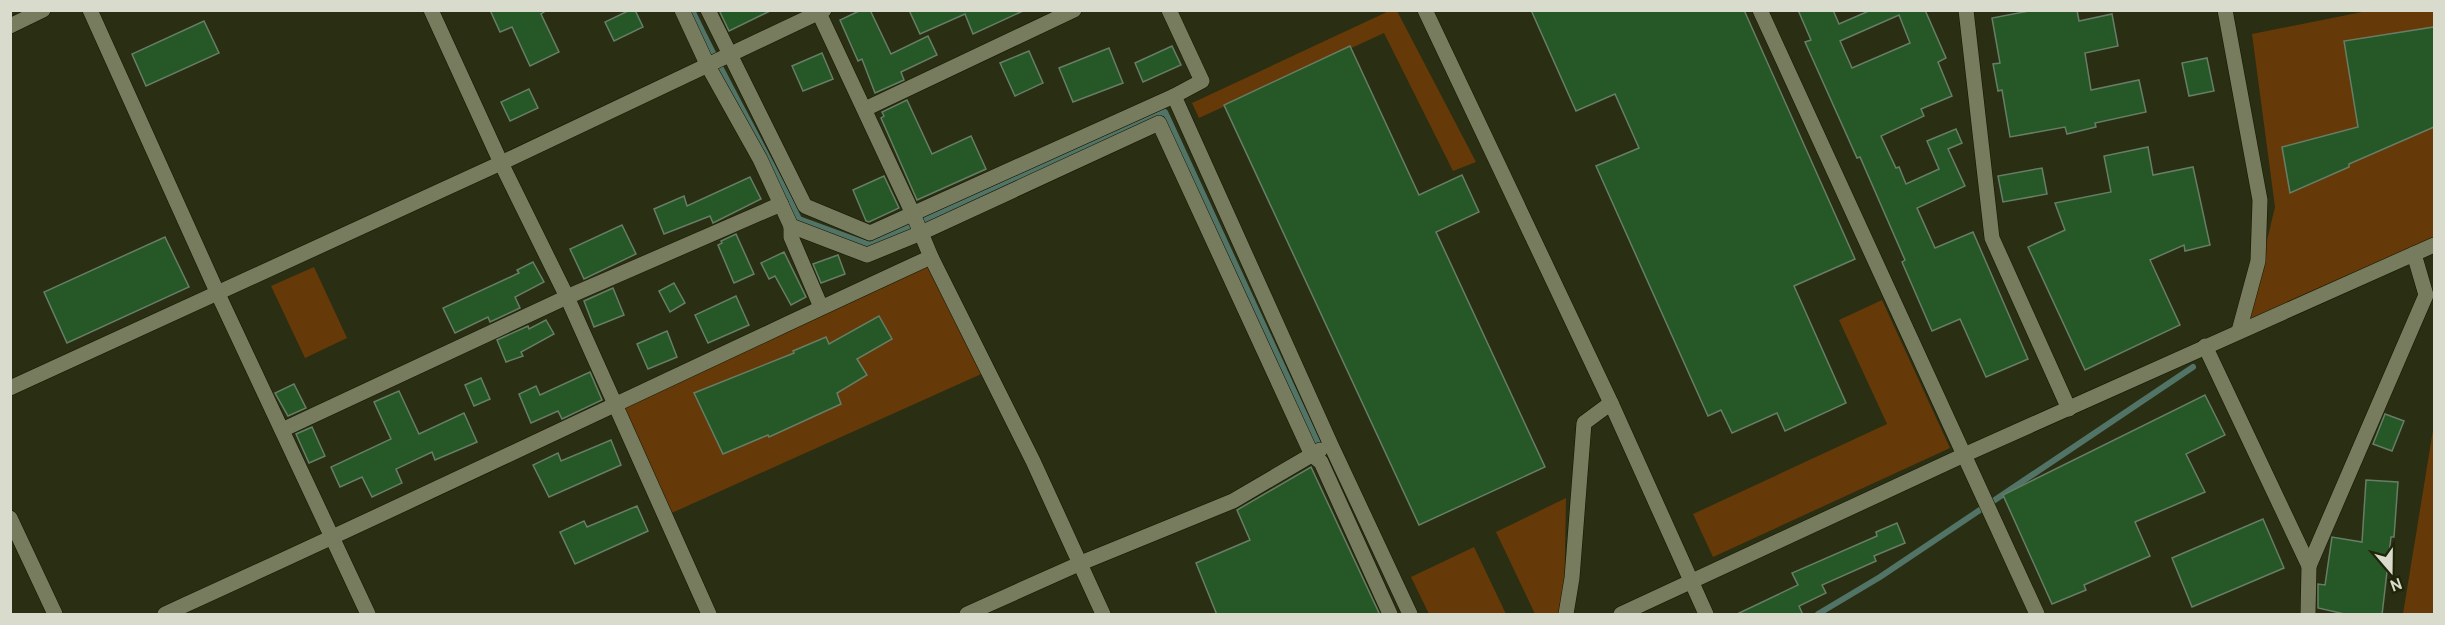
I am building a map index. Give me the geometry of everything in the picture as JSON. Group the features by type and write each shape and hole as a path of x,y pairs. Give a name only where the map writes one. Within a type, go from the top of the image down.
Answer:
{"street":[{"path":"10,26 43,10"},
{"path":"90,10 218,294 368,615"},
{"path":"431,10 501,164 567,297 709,615"},
{"path":"682,10 708,66 760,159 791,226 791,237 821,307"},
{"path":"708,10 805,206 870,233 1174,96 1202,81 1169,10"},
{"path":"865,109 1074,10"},
{"path":"1425,10 1611,403 1706,615"},
{"path":"1760,10 2037,615"},
{"path":"1966,10 1992,238 2069,409"},
{"path":"2225,10 2260,200 2258,261 2239,331"},
{"path":"10,388 501,164 821,12 931,257 1081,563 1103,615"},
{"path":"1174,96 1410,615"},
{"path":"791,226 867,255 921,233 1159,123 1312,454 1321,462 1390,615"},
{"path":"282,430 567,297 781,204"},
{"path":"1621,615 1964,455 2434,245"},
{"path":"2308,615 2309,566 2426,294 2414,254"},
{"path":"165,615 333,538 614,403 931,257"},
{"path":"2205,346 2309,566"},
{"path":"1566,615 1572,578 1584,423 1611,403"},
{"path":"967,615 1081,563 1233,501 1331,445"},
{"path":"10,518 55,615"}],"shaded area":[{"path":"1389,11 1397,11 1476,162 1453,171 1384,33 1199,118 1192,103"},
{"path":"2367,11 2434,11 2434,238 2246,328 2275,207 2252,34"},
{"path":"931,257 988,371 665,516 618,411"},
{"path":"314,267 347,338 305,358 271,286"},
{"path":"1882,300 1950,448 1713,557 1693,514 1887,424 1839,320"},
{"path":"2434,424 2434,614 2403,614"},
{"path":"1566,498 1564,614 1535,614 1496,532"},
{"path":"1474,547 1506,614 1429,614 1411,577"}],"building":[{"path":"490,10 547,10 541,14 559,52 530,66 512,27 500,32"},
{"path":"630,10 635,10 643,27 614,41 605,22"},
{"path":"719,10 772,10 729,31"},
{"path":"861,10 870,10 891,54 928,36 937,55 901,72 904,80 875,93 862,59 858,61 840,20"},
{"path":"909,10 1025,10 973,34 965,14 920,34"},
{"path":"1531,10 1744,10 1855,259 1794,286 1846,403 1785,431 1777,413 1732,433 1721,410 1708,416 1596,166 1639,148 1615,94 1576,111"},
{"path":"1798,10 1833,10 1839,24 1871,10 1925,10 1946,58 1938,62 1952,96 1921,109 1924,116 1881,136 1906,184 1939,169 1927,141 1956,129 1962,143 1948,149 1965,186 1917,208 1935,248 1973,232 2028,359 1986,377 1960,319 1932,331 1902,262 1905,260 1860,157 1857,158 1805,42 1811,40","holes":["1899,15 1910,43 1852,68 1840,41"]},
{"path":"2034,10 2077,10 2079,21 2112,14 2118,46 2085,53 2091,90 2139,80 2146,112 2095,123 2096,127 2067,134 2065,127 2010,137 2002,90 1998,91 1993,64 2000,63 1992,18"},
{"path":"204,21 219,53 146,86 132,54"},
{"path":"2434,27 2434,127 2290,193 2282,147 2358,127 2344,41"},
{"path":"1172,46 1181,65 1143,82 1135,63"},
{"path":"1350,46 1419,195 1462,175 1479,212 1436,232 1545,467 1419,525 1224,105"},
{"path":"1109,48 1123,83 1073,102 1059,68"},
{"path":"1029,51 1043,83 1015,96 1000,63"},
{"path":"822,53 833,79 803,91 792,66"},
{"path":"2207,58 2214,91 2189,96 2182,63"},
{"path":"529,89 538,108 510,121 501,102"},
{"path":"907,100 932,154 971,136 986,169 917,200 881,118 884,116 882,112"},
{"path":"2148,147 2153,175 2193,167 2210,245 2185,251 2184,245 2150,260 2180,325 2085,370 2028,247 2065,230 2055,203 2111,192 2104,156"},
{"path":"2042,168 2047,194 2003,202 1998,176"},
{"path":"884,176 899,208 869,222 866,221 853,190"},
{"path":"750,177 761,199 713,223 710,216 664,234 654,209 684,196 687,206"},
{"path":"622,225 636,254 584,279 570,249"},
{"path":"736,234 754,274 734,283 718,245 722,243 721,241"},
{"path":"165,237 189,287 67,343 44,292"},
{"path":"784,252 806,297 791,305 775,276 769,279 761,263"},
{"path":"838,255 845,274 821,283 813,264"},
{"path":"533,262 544,282 515,297 520,308 490,322 488,317 455,333 443,308 519,273 517,270"},
{"path":"674,283 685,303 670,312 659,291"},
{"path":"613,288 624,315 594,327 584,301"},
{"path":"736,296 749,325 708,343 695,315"},
{"path":"879,316 892,339 857,359 867,375 837,393 841,404 769,437 768,435 723,454 694,393 794,353 793,351 826,337 829,344"},
{"path":"546,320 554,334 521,352 523,356 506,362 497,340 528,326 529,329"},
{"path":"667,331 677,357 648,369 637,344"},
{"path":"590,372 602,400 562,419 558,411 531,423 519,394 536,386 540,395"},
{"path":"481,378 490,399 474,406 465,385"},
{"path":"294,384 306,408 288,416 275,393"},
{"path":"399,391 419,434 464,413 477,442 435,460 432,452 396,469 402,483 372,497 362,477 340,487 331,467 391,439 374,402"},
{"path":"2205,395 2225,435 2186,454 2205,492 2135,522 2150,556 2084,585 2086,590 2052,604 2003,495"},
{"path":"2385,414 2404,421 2392,451 2373,444"},
{"path":"312,427 325,456 309,463 296,434"},
{"path":"611,440 621,465 549,497 533,465 558,453 561,461"},
{"path":"1311,467 1380,615 1217,615 1196,563 1250,540 1237,510"},
{"path":"2366,480 2398,482 2394,537 2391,537 2382,615 2349,615 2318,608 2318,584 2325,585 2332,537 2362,542"},
{"path":"637,506 648,531 575,564 560,532 584,521 587,527"},
{"path":"2263,519 2284,568 2192,607 2172,558"},
{"path":"1897,523 1905,543 1874,556 1876,561 1822,585 1826,593 1799,606 1803,615 1735,615 1798,585 1792,573 1877,536 1876,532"}],"waterway":[{"path":"692,10 799,219 870,245 1165,112 1321,450"},
{"path":"1818,614 1880,577 2193,367"}]}
